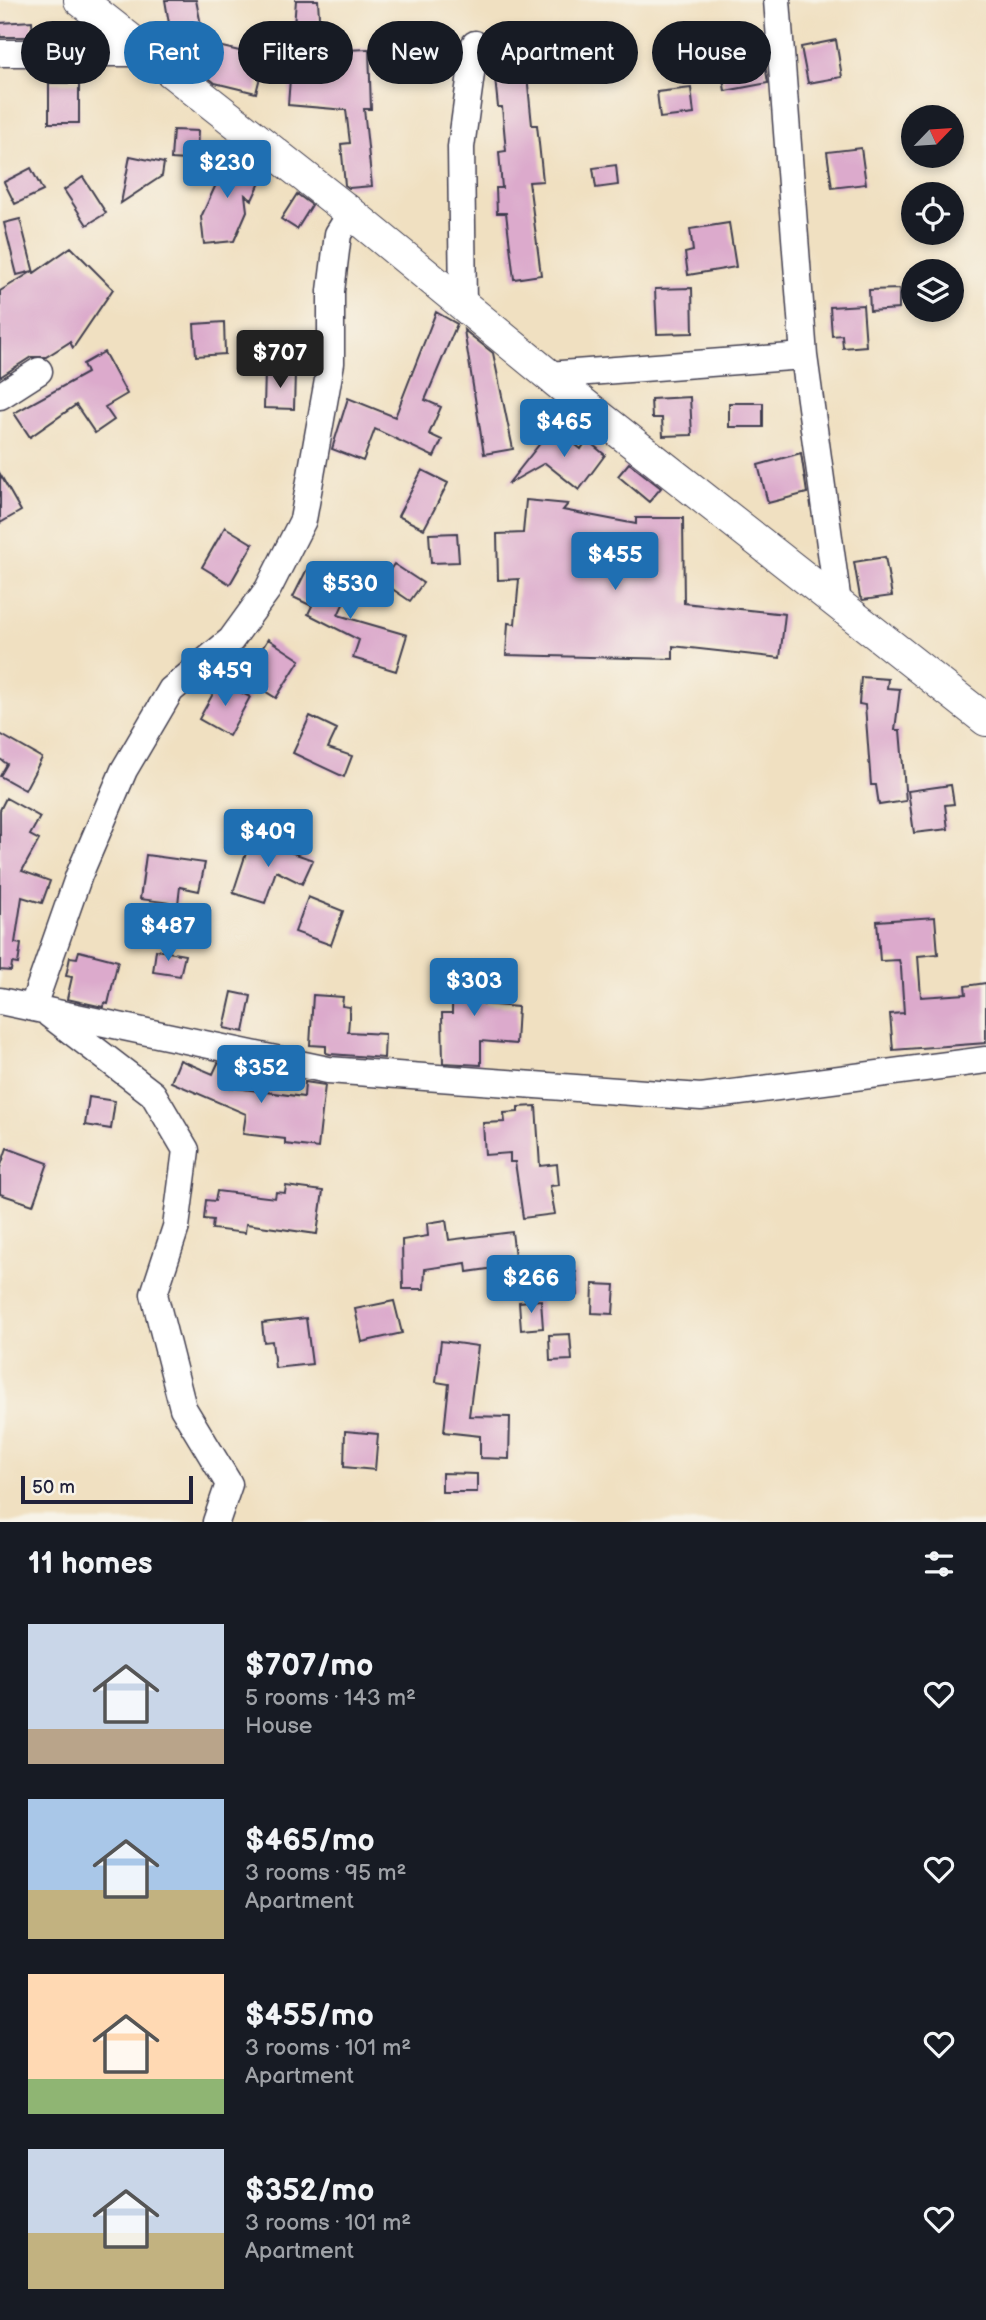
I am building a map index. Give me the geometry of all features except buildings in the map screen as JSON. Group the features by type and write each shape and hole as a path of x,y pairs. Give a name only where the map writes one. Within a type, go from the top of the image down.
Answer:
{"main road":[{"path":"80,0 124,34"},
{"path":"188,84 351,213 548,375 986,720"}],"street":[{"path":"776,0 804,356 838,603"},
{"path":"463,305 461,147 475,44"},
{"path":"0,53 124,52"},
{"path":"37,1007 79,875 124,771 171,690 231,639 268,589 303,520 331,363 331,291 338,234 351,213"},
{"path":"548,375 804,356"},
{"path":"0,396 39,371"},
{"path":"0,1001 328,1070 688,1096 986,1060"},
{"path":"37,1007 153,1094 186,1150 176,1227 154,1294 183,1408 229,1485 216,1522"}]}
